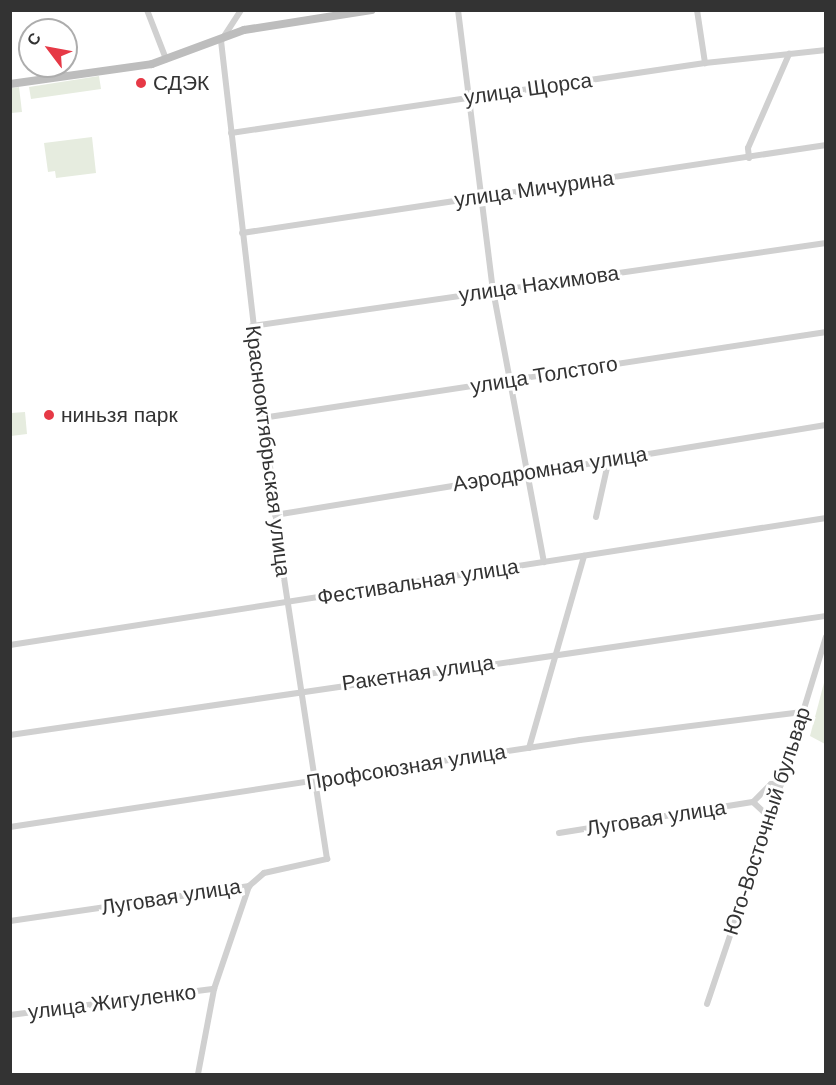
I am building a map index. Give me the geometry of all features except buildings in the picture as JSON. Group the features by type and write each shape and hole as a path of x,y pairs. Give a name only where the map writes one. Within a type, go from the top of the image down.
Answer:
{"main road":[{"path":"10,84 129,68 221,41 244,30 371,10"}],"street":[{"path":"147,10 166,59"},
{"path":"221,41 241,10"},
{"path":"458,10 471,97 493,290 544,562"},
{"path":"698,10 705,63"},
{"name":"Краснооктябрьская улица","path":"221,41 262,418 327,859"},
{"name":"улица Щорса","path":"231,134 705,63 825,50"},
{"path":"749,158 748,148 789,54"},
{"name":"улица Мичурина","path":"242,233 825,145"},
{"name":"улица Нахимова","path":"252,326 825,243"},
{"name":"улица Толстого","path":"262,418 825,332"},
{"name":"Аэродромная улица","path":"275,515 526,472 825,425"},
{"path":"596,516 609,459"},
{"name":"Фестивальная улица","path":"10,645 825,518"},
{"path":"529,748 584,556"},
{"name":"Ракетная улица","path":"10,735 302,690 825,616"},
{"name":"Юго-Восточный бульвар","path":"707,1004 781,784 825,637"},
{"name":"Профсоюзная улица","path":"10,827 529,748 802,712"},
{"name":"Луговая улица","path":"559,833 753,802 771,784 781,784"},
{"name":"Луговая улица","path":"753,802 770,818"},
{"name":"Луговая улица","path":"10,921 249,886 264,873 327,859"},
{"path":"198,1074 214,989 249,886"},
{"name":"улица Жигуленко","path":"10,1015 214,989"}],"shaded area":[{"path":"99,76 101,89 31,99 29,87"},
{"path":"19,87 22,112 11,113 11,88"},
{"path":"92,137 96,173 56,178 55,171 48,172 44,143"},
{"path":"25,412 27,434 11,436 11,413"},
{"path":"825,679 825,744 810,736"}],"place":[{"name":"СДЭК","path":"141,83"},
{"name":"ниньзя парк","path":"49,415"}]}
